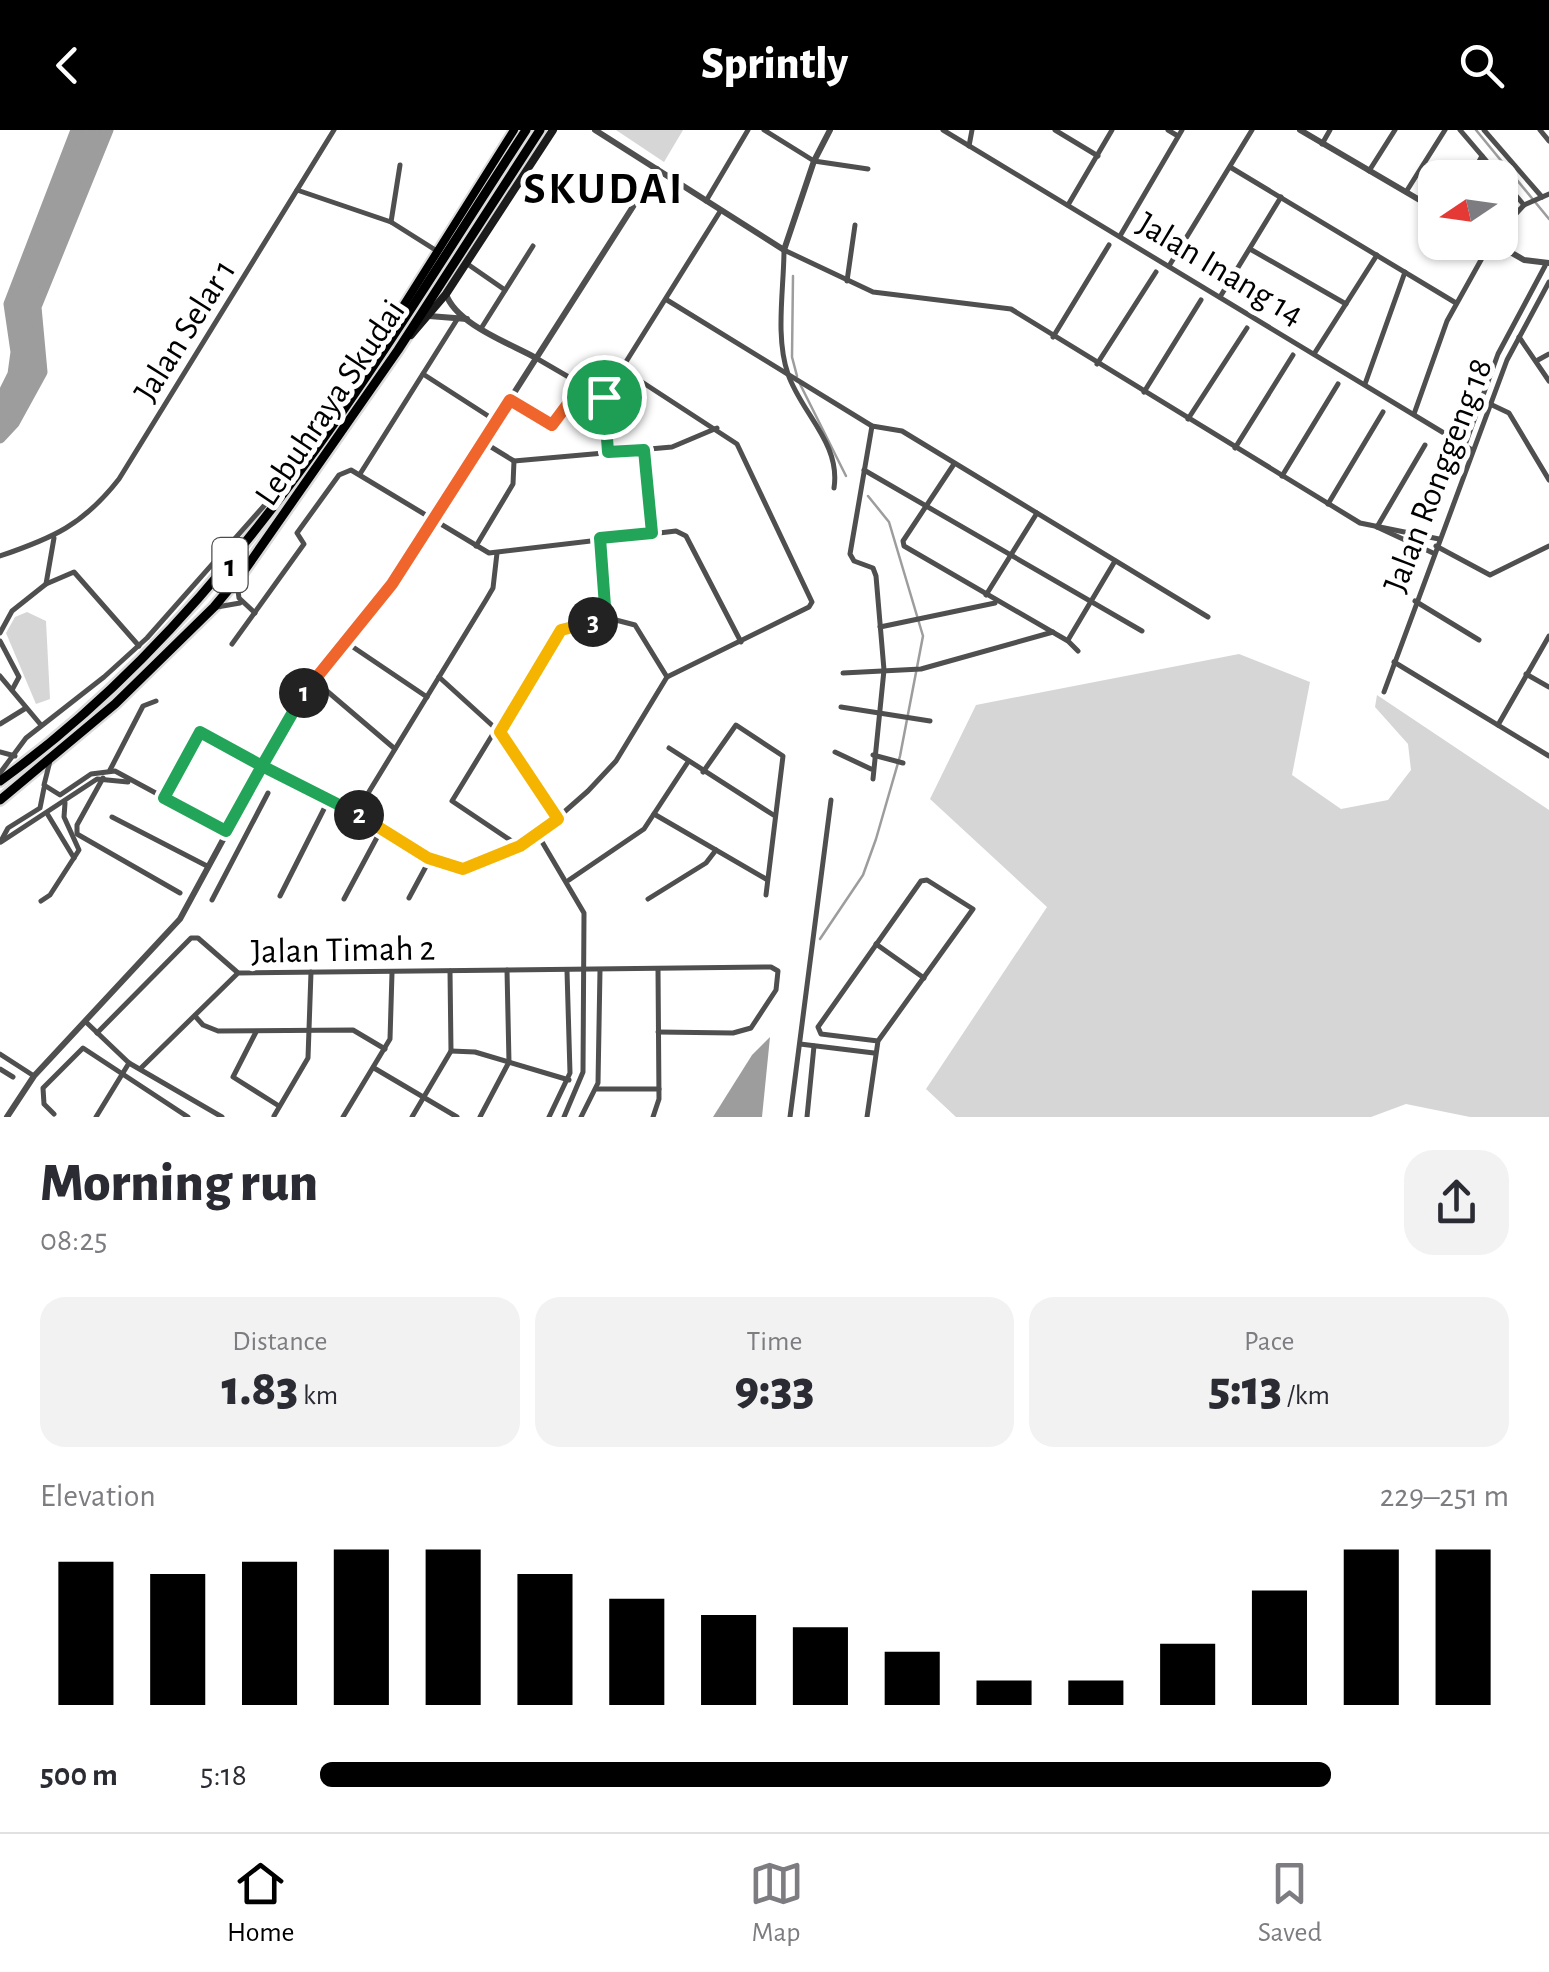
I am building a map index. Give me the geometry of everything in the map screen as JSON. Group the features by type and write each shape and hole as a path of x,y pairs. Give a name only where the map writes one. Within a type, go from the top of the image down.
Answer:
{"highway":[{"name":"Lebuhraya Skudai","path":"0,800 50,761 214,608 237,580 404,342 540,130"},
{"name":"Lebuhraya Skudai","path":"0,781 44,750 140,663 234,561 318,446 481,198 514,131"}],"main road":[{"path":"404,342 446,294 553,130"},
{"path":"378,356 388,330 514,131"}],"street":[{"name":"Jalan Selar 1","path":"54,538 104,498 119,480 334,130"},
{"path":"595,130 784,250 872,292 1011,310 1360,523 1436,546 1490,575 1549,546"},
{"path":"706,200 748,130"},
{"path":"764,130 814,162 868,169"},
{"path":"830,130 814,162 784,250 783,340 788,375 833,459 834,488"},
{"name":"Jalan Inang 14","path":"943,130 1472,450"},
{"path":"970,146 972,130"},
{"path":"1055,130 1098,156"},
{"path":"1068,205 1112,130"},
{"path":"1120,236 1180,133 1168,130"},
{"path":"1169,266 1252,130"},
{"path":"1300,130 1418,199"},
{"path":"1322,144 1330,130"},
{"path":"1369,171 1395,130"},
{"path":"1406,192 1446,130"},
{"path":"1460,130 1485,160"},
{"path":"1484,130 1543,197 1518,213"},
{"path":"1540,130 1549,141"},
{"path":"1480,160 1482,156"},
{"path":"391,222 400,165"},
{"path":"1230,167 1456,303"},
{"path":"19,1117 9,1114 34,1076 180,919 244,798 314,680 347,644 434,520 656,168"},
{"path":"297,190 391,222 437,251"},
{"path":"1518,196 1527,204"},
{"path":"1220,298 1281,197"},
{"path":"608,452 604,397 722,210"},
{"path":"847,280 856,225"},
{"path":"482,327 532,246"},
{"path":"1053,338 1109,246"},
{"path":"1250,249 1346,304"},
{"path":"1314,354 1378,255"},
{"path":"1465,445 1498,354 1547,264 1518,257"},
{"path":"1414,414 1456,303 1481,260"},
{"path":"466,263 506,291"},
{"path":"1097,364 1156,272"},
{"path":"1364,384 1405,272"},
{"name":"Jalan Ronggeng 18","path":"1384,692 1490,404 1519,337 1549,282"},
{"path":"446,294 449,303 468,320"},
{"path":"667,300 872,426 902,431 1208,618"},
{"path":"1144,392 1202,300"},
{"path":"429,316 468,320 604,397"},
{"path":"360,474 458,318"},
{"path":"1188,419 1247,328"},
{"path":"1519,337 1538,360 1549,382"},
{"path":"1538,360 1549,354"},
{"path":"1235,448 1292,355"},
{"path":"164,798 200,732 356,813 430,859 468,869 520,846 558,819 616,761 667,677 812,602 736,444 622,369"},
{"path":"423,374 496,421"},
{"path":"1282,476 1338,384"},
{"path":"510,400 557,424 582,385"},
{"path":"1490,404 1509,413 1549,480"},
{"path":"1328,504 1383,412"},
{"path":"872,426 850,554 854,561 873,568 880,627 884,670 873,779"},
{"path":"483,442 514,462 644,450 690,442 717,428"},
{"path":"1377,527 1425,445"},
{"path":"0,773 41,725 138,646 318,446"},
{"path":"644,450 652,533"},
{"path":"476,546 513,484 514,462"},
{"path":"954,464 902,542 904,546 1068,640 1078,651"},
{"path":"232,644 304,544 298,533 339,475 351,470 476,546 497,553 676,531 686,536 741,642"},
{"path":"864,470 1142,631"},
{"path":"986,595 1037,513"},
{"path":"1377,527 1436,546"},
{"path":"0,556 54,538 46,584"},
{"path":"600,538 606,620"},
{"path":"356,813 493,588 497,553"},
{"path":"1068,640 1115,561"},
{"path":"0,632 12,611 46,584 74,572 138,646"},
{"path":"237,580 243,604 255,613"},
{"path":"1415,601 1480,640"},
{"path":"880,627 998,602"},
{"path":"214,608 243,604"},
{"path":"520,846 455,806 456,790 561,630 606,620 629,622 641,630 667,677"},
{"path":"843,673 918,669 1054,632"},
{"path":"1498,725 1549,636"},
{"path":"0,641 19,677 12,690"},
{"path":"347,644 427,697"},
{"path":"1394,662 1549,756"},
{"path":"1526,674 1549,688"},
{"path":"0,676 41,725"},
{"path":"439,677 498,730 558,819"},
{"path":"314,680 395,749"},
{"path":"110,770 143,706 156,700"},
{"path":"841,707 930,722"},
{"path":"0,724 26,708"},
{"path":"704,772 736,725 770,744 782,756 766,895"},
{"path":"669,748 775,816"},
{"path":"0,752 15,756"},
{"path":"835,752 871,769"},
{"path":"873,755 900,762"},
{"path":"0,843 8,828 40,808 50,761"},
{"path":"569,880 636,836 688,762"},
{"path":"44,785 60,795 91,774 110,770 226,831"},
{"path":"0,843 48,815 89,783 103,778 132,783"},
{"path":"103,778 77,825 81,839 180,893"},
{"path":"212,900 268,793"},
{"path":"244,798 260,806"},
{"path":"280,896 330,799"},
{"path":"790,1117 831,800"},
{"path":"41,900 50,895 79,850 64,816 65,803"},
{"path":"654,814 766,879"},
{"path":"48,815 74,858"},
{"path":"112,817 206,866"},
{"path":"344,899 382,830"},
{"path":"538,835 569,880 584,913 582,1079 564,1117"},
{"path":"648,899 706,863 716,850"},
{"path":"409,898 430,859"},
{"path":"867,1117 878,1041 973,909 923,880 820,1023 821,1034 878,1041"},
{"path":"97,1032 191,938 198,938 238,973"},
{"path":"876,944 924,978"},
{"name":"Jalan Timah 2","path":"141,1068 238,973 771,967 778,971 780,980 752,1028 734,1033 658,1032"},
{"path":"653,1117 659,1089 658,969"},
{"path":"480,1117 509,1062 507,970"},
{"path":"582,1117 596,1089 600,970"},
{"path":"412,1117 451,1051 450,971"},
{"path":"549,1117 569,1080 566,971"},
{"path":"274,1116 308,1058 311,972"},
{"path":"343,1117 386,1048 392,1029 392,972"},
{"path":"196,1016 209,1029 353,1030 386,1048"},
{"path":"87,1022 129,1063 222,1117"},
{"path":"256,1032 233,1073 234,1080 279,1106"},
{"path":"800,1044 874,1052"},
{"path":"807,1117 814,1046"},
{"path":"54,1114 44,1104 43,1088 80,1049 188,1117"},
{"path":"451,1051 509,1062 569,1080"},
{"path":"1,1061 34,1076"},
{"path":"1,1061 12,1077"},
{"path":"96,1117 129,1063"},
{"path":"373,1068 457,1117"},
{"path":"596,1089 659,1089"}],"shaded area":[{"path":"76,130 108,130 36,307 42,372 14,423 0,438 0,400 13,374 16,352 9,304"},
{"path":"616,130 683,130 664,162"},
{"path":"27,612 46,621 50,699 36,704 6,633 15,617"},
{"path":"1239,654 1310,682 1292,775 1341,809 1388,800 1411,770 1408,744 1375,707 1377,695 1549,810 1549,1117 1470,1117 1406,1104 1371,1117 956,1117 926,1089 1047,907 930,799 976,705"},
{"path":"770,1037 762,1117 713,1117 752,1055"}],"waterway":[{"path":"0,400 13,374 16,352 9,304 76,130"},
{"path":"0,438 14,423 42,372 36,307 108,130"},
{"path":"1476,130 1549,219"},
{"path":"793,276 792,357 797,376"},
{"path":"800,384 846,476"},
{"path":"820,939 863,875 876,839 900,756 923,636 889,522 868,496"}],"district":[{"name":"SKUDAI","path":"604,187"}],"route":[{"path":"604,397 582,385 557,424 552,425 510,400 392,584 300,698 262,766 200,732 164,798 226,831 262,766 352,810 428,858 463,869 474,868 520,846 558,819 500,732 561,630 606,620 600,538 652,533 644,450 608,452 601,404 604,397"}]}
